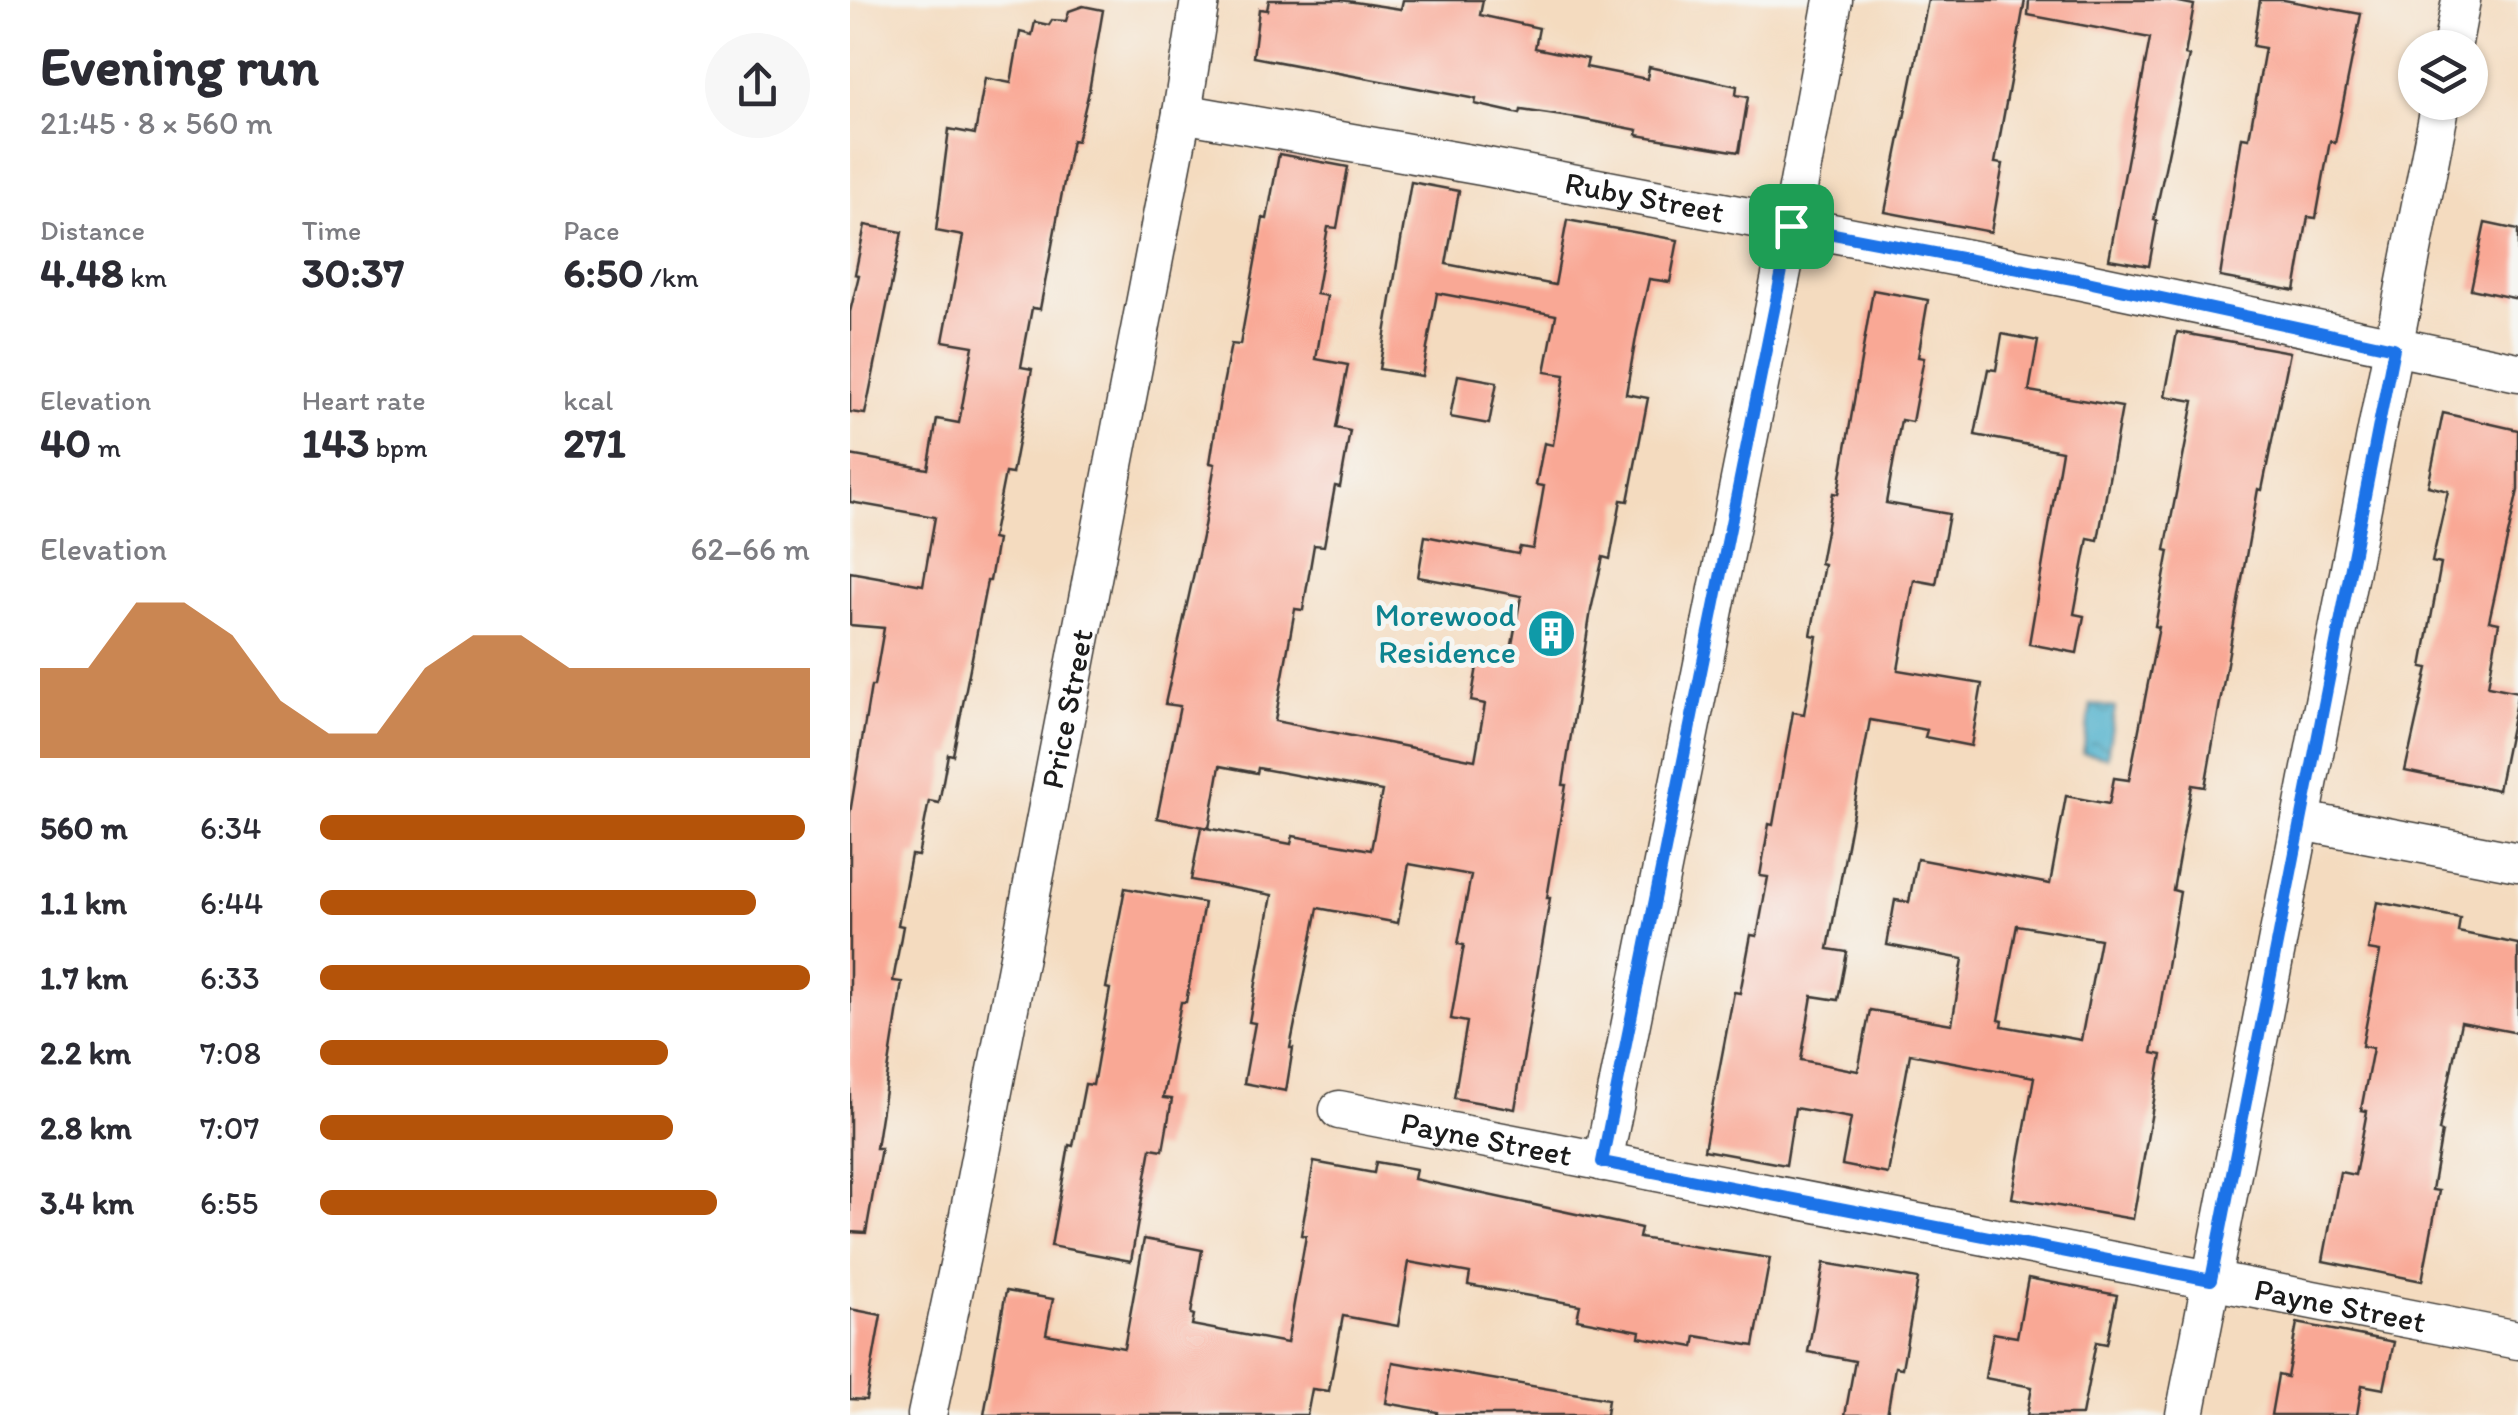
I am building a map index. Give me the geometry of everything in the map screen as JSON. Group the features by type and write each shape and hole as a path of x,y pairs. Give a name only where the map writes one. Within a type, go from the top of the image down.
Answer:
{"street":[{"name":"Price Street","path":"927,1415 1182,113 1200,0"},
{"path":"1602,1162 1791,226 1832,0"},
{"path":"2455,30 2461,0"},
{"name":"Ruby Street","path":"1182,113 2078,280 2518,372"},
{"path":"2185,1415 2438,120"},
{"path":"2302,821 2518,862"},
{"name":"Payne Street","path":"1338,1110 2518,1340"}],"water":[{"path":"2091,704 2115,708 2107,757 2083,753"}],"building":[{"path":"1269,0 1341,0 1401,9 1403,0 1483,0 1480,15 1539,28 1535,48 1588,59 1586,67 1647,79 1649,67 1737,86 1736,95 1748,97 1739,152 1637,135 1638,130 1576,118 1521,110 1520,114 1475,104 1476,99 1253,57 1259,9 1267,10"},
{"path":"1928,0 2025,0 1995,163 2003,164 1991,232 1885,212"},
{"path":"2029,0 2169,0 2194,5 2185,55 2189,56 2154,220 2157,221 2149,266 2109,259 2150,38 2028,15"},
{"path":"2260,0 2284,0 2361,14 2335,143 2330,141 2316,218 2308,217 2295,291 2220,277 2242,137 2249,138 2265,48 2253,46"},
{"path":"1083,6 1103,10 1089,91 1077,141 1072,140 1040,309 1032,308 1021,367 1032,369 1012,474 1005,473 992,539 997,540 990,581 953,755 948,754 939,803 929,801 918,856 911,855 898,925 903,926 893,981 902,982 876,1148 881,1148 866,1233 850,1232 850,813 884,628 850,625 850,572 923,585 935,517 850,502 850,455 928,469 937,419 959,423 973,346 943,341 963,236 936,231 949,129 975,134 985,78 1011,83 1020,32 1032,35 1035,22 1049,25 1052,20 1066,21 1069,11"},
{"path":"1279,154 1348,167 1337,228 1328,227 1316,294 1327,296 1316,359 1348,365 1336,428 1350,431 1324,546 1314,545 1303,610 1295,609 1275,721 1475,760 1485,704 1471,701 1479,655 1509,661 1521,596 1418,577 1425,536 1518,554 1520,547 1533,549 1544,486 1536,485 1544,443 1553,445 1565,375 1545,372 1556,315 1437,293 1422,376 1379,369 1411,182 1459,191 1446,264 1555,285 1567,220 1678,240 1670,282 1649,279 1637,332 1626,394 1648,398 1628,501 1621,500 1610,559 1603,557 1591,610 1515,1109 1454,1098 1467,1022 1451,1019 1464,945 1458,944 1471,875 1409,864 1398,923 1318,908 1290,1048 1286,1091 1244,1083 1255,1023 1249,1022 1272,895 1191,880 1201,827 1291,844 1293,836 1371,850 1382,791 1258,768 1257,773 1220,766 1209,828 1157,818 1180,706 1165,704 1203,532 1215,464 1210,463 1220,400 1231,344 1240,345"},
{"path":"2485,223 2518,230 2518,299 2471,289"},
{"path":"865,225 902,232 865,414 850,412 850,312"},
{"path":"1873,290 1928,300 1918,357 1924,358 1912,422 1901,420 1886,503 1949,514 1936,584 1914,580 1898,670 1982,684 1971,746 1925,737 1927,730 1870,720 1828,949 1847,952 1838,1000 1812,996 1801,1060 1858,1071 1870,1010 1952,1024 1963,959 1887,945 1895,900 1909,902 1917,859 2050,884 2066,796 2109,804 2114,778 2129,780 2159,627 2155,626 2169,551 2165,550 2194,401 2165,396 2177,332 2290,352 2262,490 2258,489 2205,787 2192,785 2173,890 2180,892 2152,1053 2162,1055 2133,1219 2012,1198 2034,1077 1910,1054 1888,1174 1842,1165 1851,1118 1795,1108 1786,1165 1704,1150 1734,992 1740,993 1751,935 1757,936 1768,877 1760,876 1793,712 1804,714 1817,636 1811,635 1824,564 1820,563 1833,493 1838,494","holes":["2017,925 2100,939 2081,1040 2002,1026 2003,1021 1999,1020"]},
{"path":"2002,334 2038,341 2029,391 2122,407 2098,540 2088,538 2074,614 2084,616 2077,653 2029,644 2062,451 1975,435 1988,369 1996,370"},
{"path":"1458,375 1497,382 1489,424 1450,417"},
{"path":"2443,413 2518,430 2518,490 2489,621 2499,623 2488,686 2518,692 2498,790 2405,771 2428,668 2422,667 2441,564 2432,562 2448,491 2428,486"},
{"path":"1125,888 1204,903 1163,1098 1172,1099 1163,1150 1151,1148 1131,1261 1051,1246 1069,1145 1073,1146 1085,1084 1093,1085"},
{"path":"2377,902 2460,918 2458,932 2518,944 2518,1033 2461,1022 2439,1131 2442,1132 2432,1190 2439,1191 2422,1281 2323,1261 2340,1172 2355,1175 2367,1111 2361,1110 2373,1048 2362,1046 2380,952 2368,950"},
{"path":"1314,1162 1374,1173 1376,1162 1416,1169 1414,1179 1641,1228 1639,1238 1770,1258 1754,1346 1696,1336 1694,1347 1639,1337 1640,1331 1577,1319 1580,1305 1468,1285 1470,1273 1409,1262 1398,1326 1343,1316 1329,1391 1312,1389 1307,1415 984,1415 1006,1291 1053,1299 1046,1334 1124,1348 1144,1239 1202,1250 1192,1325 1287,1343 1306,1236 1301,1235"},
{"path":"1824,1263 1918,1279 1902,1368 1895,1367 1887,1415 1845,1415 1855,1361 1808,1352"},
{"path":"2028,1278 2117,1295 2107,1344 2096,1342 2082,1415 2027,1415 2032,1387 1985,1378 1993,1333 2017,1337"},
{"path":"850,1309 881,1315 866,1400 850,1399"},
{"path":"2297,1323 2394,1342 2384,1389 2362,1385 2357,1415 2271,1415 2278,1375 2287,1377"},
{"path":"1393,1362 1608,1399 1606,1415 1437,1415 1386,1403"}],"place":[{"name":"Morewood Residence","path":"1551,633"}],"route":[{"path":"1791,226 2078,280 2394,348 2211,1280 1602,1162 1791,226"}]}
